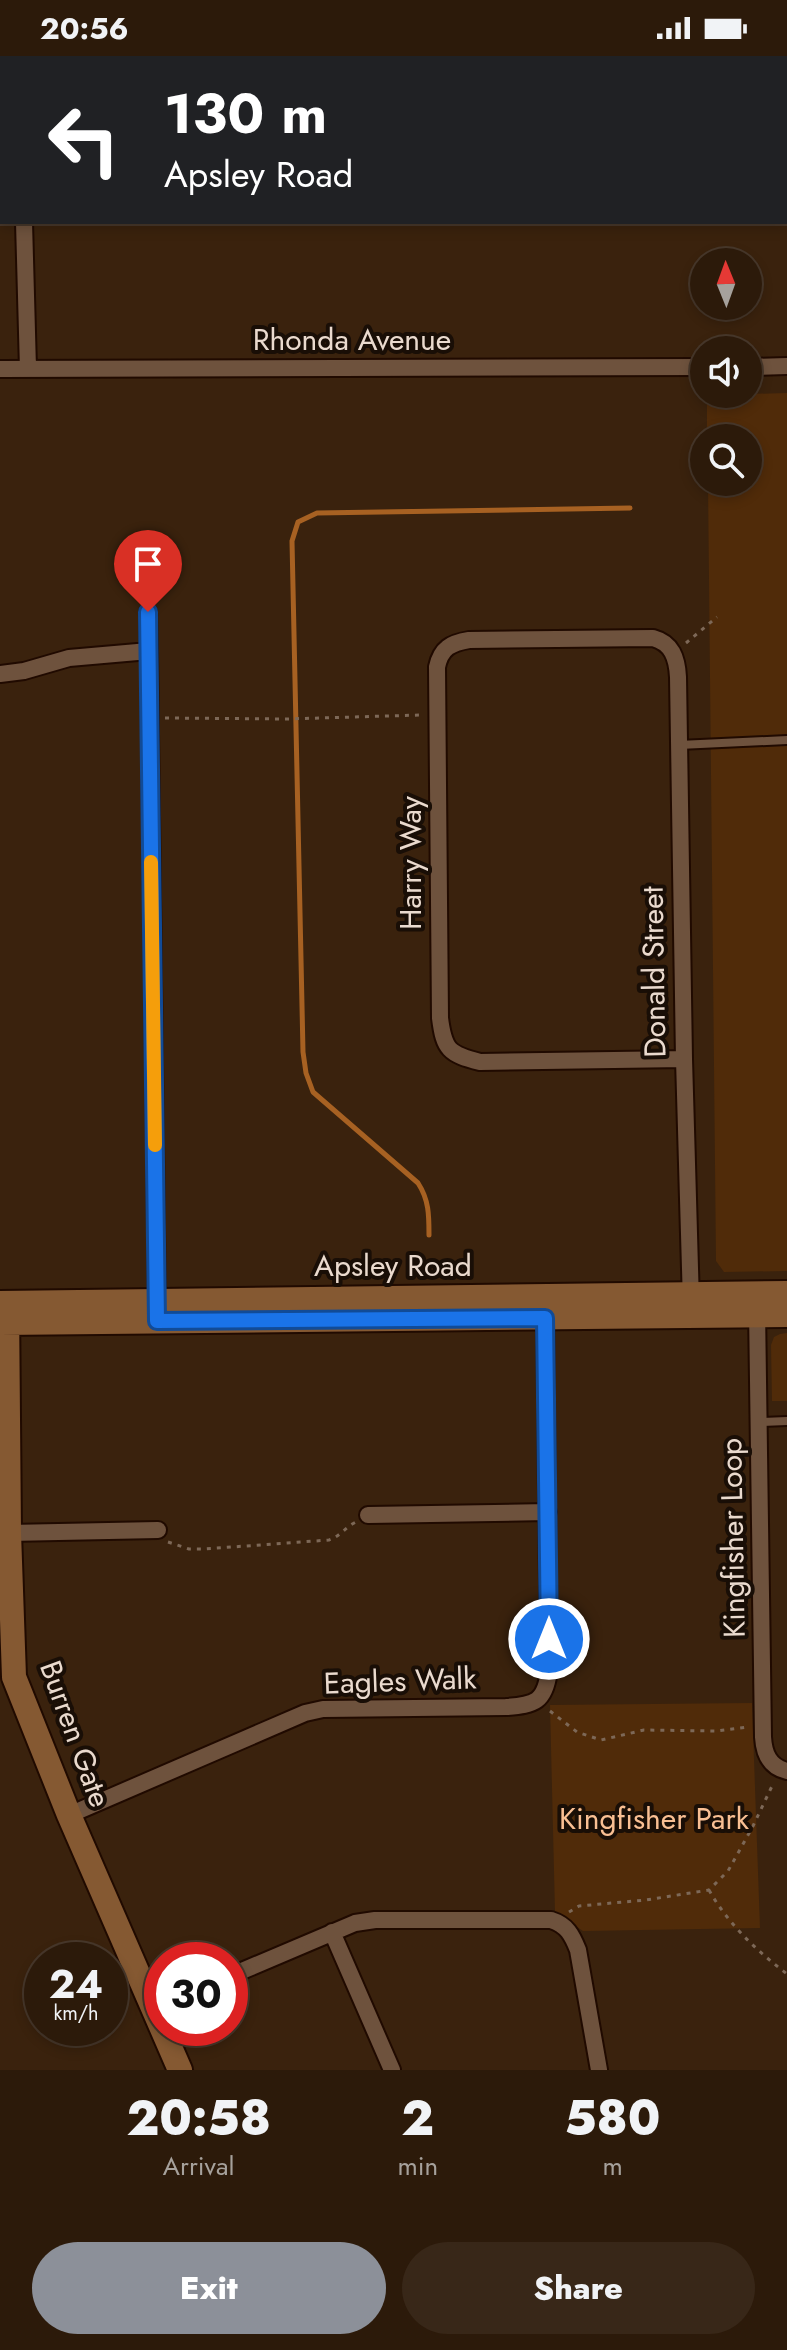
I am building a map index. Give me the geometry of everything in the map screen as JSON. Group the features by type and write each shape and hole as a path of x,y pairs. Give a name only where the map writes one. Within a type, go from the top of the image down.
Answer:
{"main road":[{"name":"Apsley Road","path":"4,1313 757,1304 787,1293"},
{"name":"Apsley Road","path":"757,1304 787,1315"},
{"name":"Burren Gate","path":"4,1313 14,1677 69,1815 144,1978"},
{"name":"Burren Gate","path":"171,2046 180,2070"}],"street":[{"path":"24,224 28,369"},
{"path":"762,367 787,366"},
{"name":"Rhonda Avenue","path":"0,369 690,367"},
{"path":"148,612 157,1311"},
{"name":"Harry Way","path":"674,654 663,641 653,638 469,640 443,650 437,667 440,1018 443,1041 458,1056 480,1062 684,1059"},
{"path":"0,674 24,671 69,658 149,651"},
{"name":"Donald Street","path":"674,654 678,677 691,1305"},
{"name":"Kingfisher Loop","path":"757,1304 764,1749 769,1761 783,1770"},
{"path":"538,1701 547,1687 549,1671 545,1307"},
{"path":"368,1515 548,1512"},
{"path":"9,1533 158,1530"},
{"name":"Eagles Walk","path":"69,1815 305,1713 323,1709 506,1707 538,1701"},
{"path":"248,1968 355,1923 375,1920 537,1919 561,1923 572,1934 578,1950 599,2070"},
{"path":"332,1932 392,2070"}],"lane":[{"path":"679,745 787,740"},
{"path":"759,1422 787,1421"}],"path":[{"path":"674,654 717,617"},
{"path":"149,718 286,719 438,714"},
{"path":"158,1530 170,1544 189,1549 282,1544 339,1537 350,1525 368,1515"},
{"path":"538,1701 577,1732 601,1740 644,1730 717,1731 763,1727"},
{"path":"561,1923 567,1914 579,1906 709,1890 728,1871 783,1770"},
{"path":"709,1890 720,1911 761,1954 787,1974"}],"green space":[{"path":"787,393 787,1271 724,1272 716,1261 708,496 762,496 762,424 707,424 707,408 762,408 762,394"},
{"path":"787,1333 787,1401 772,1401 771,1345 774,1337"},
{"name":"Kingfisher Park","path":"752,1703 760,1928 583,1931 555,1912 550,1705"}],"waterway":[{"path":"429,1235 426,1202 418,1183 313,1092 306,1073 303,1052 292,541 298,522 317,513 630,508"}],"slow traffic":[{"path":"151,862 155,1145"}],"route":[{"path":"148,612 157,1321 545,1318 549,1639"}]}
